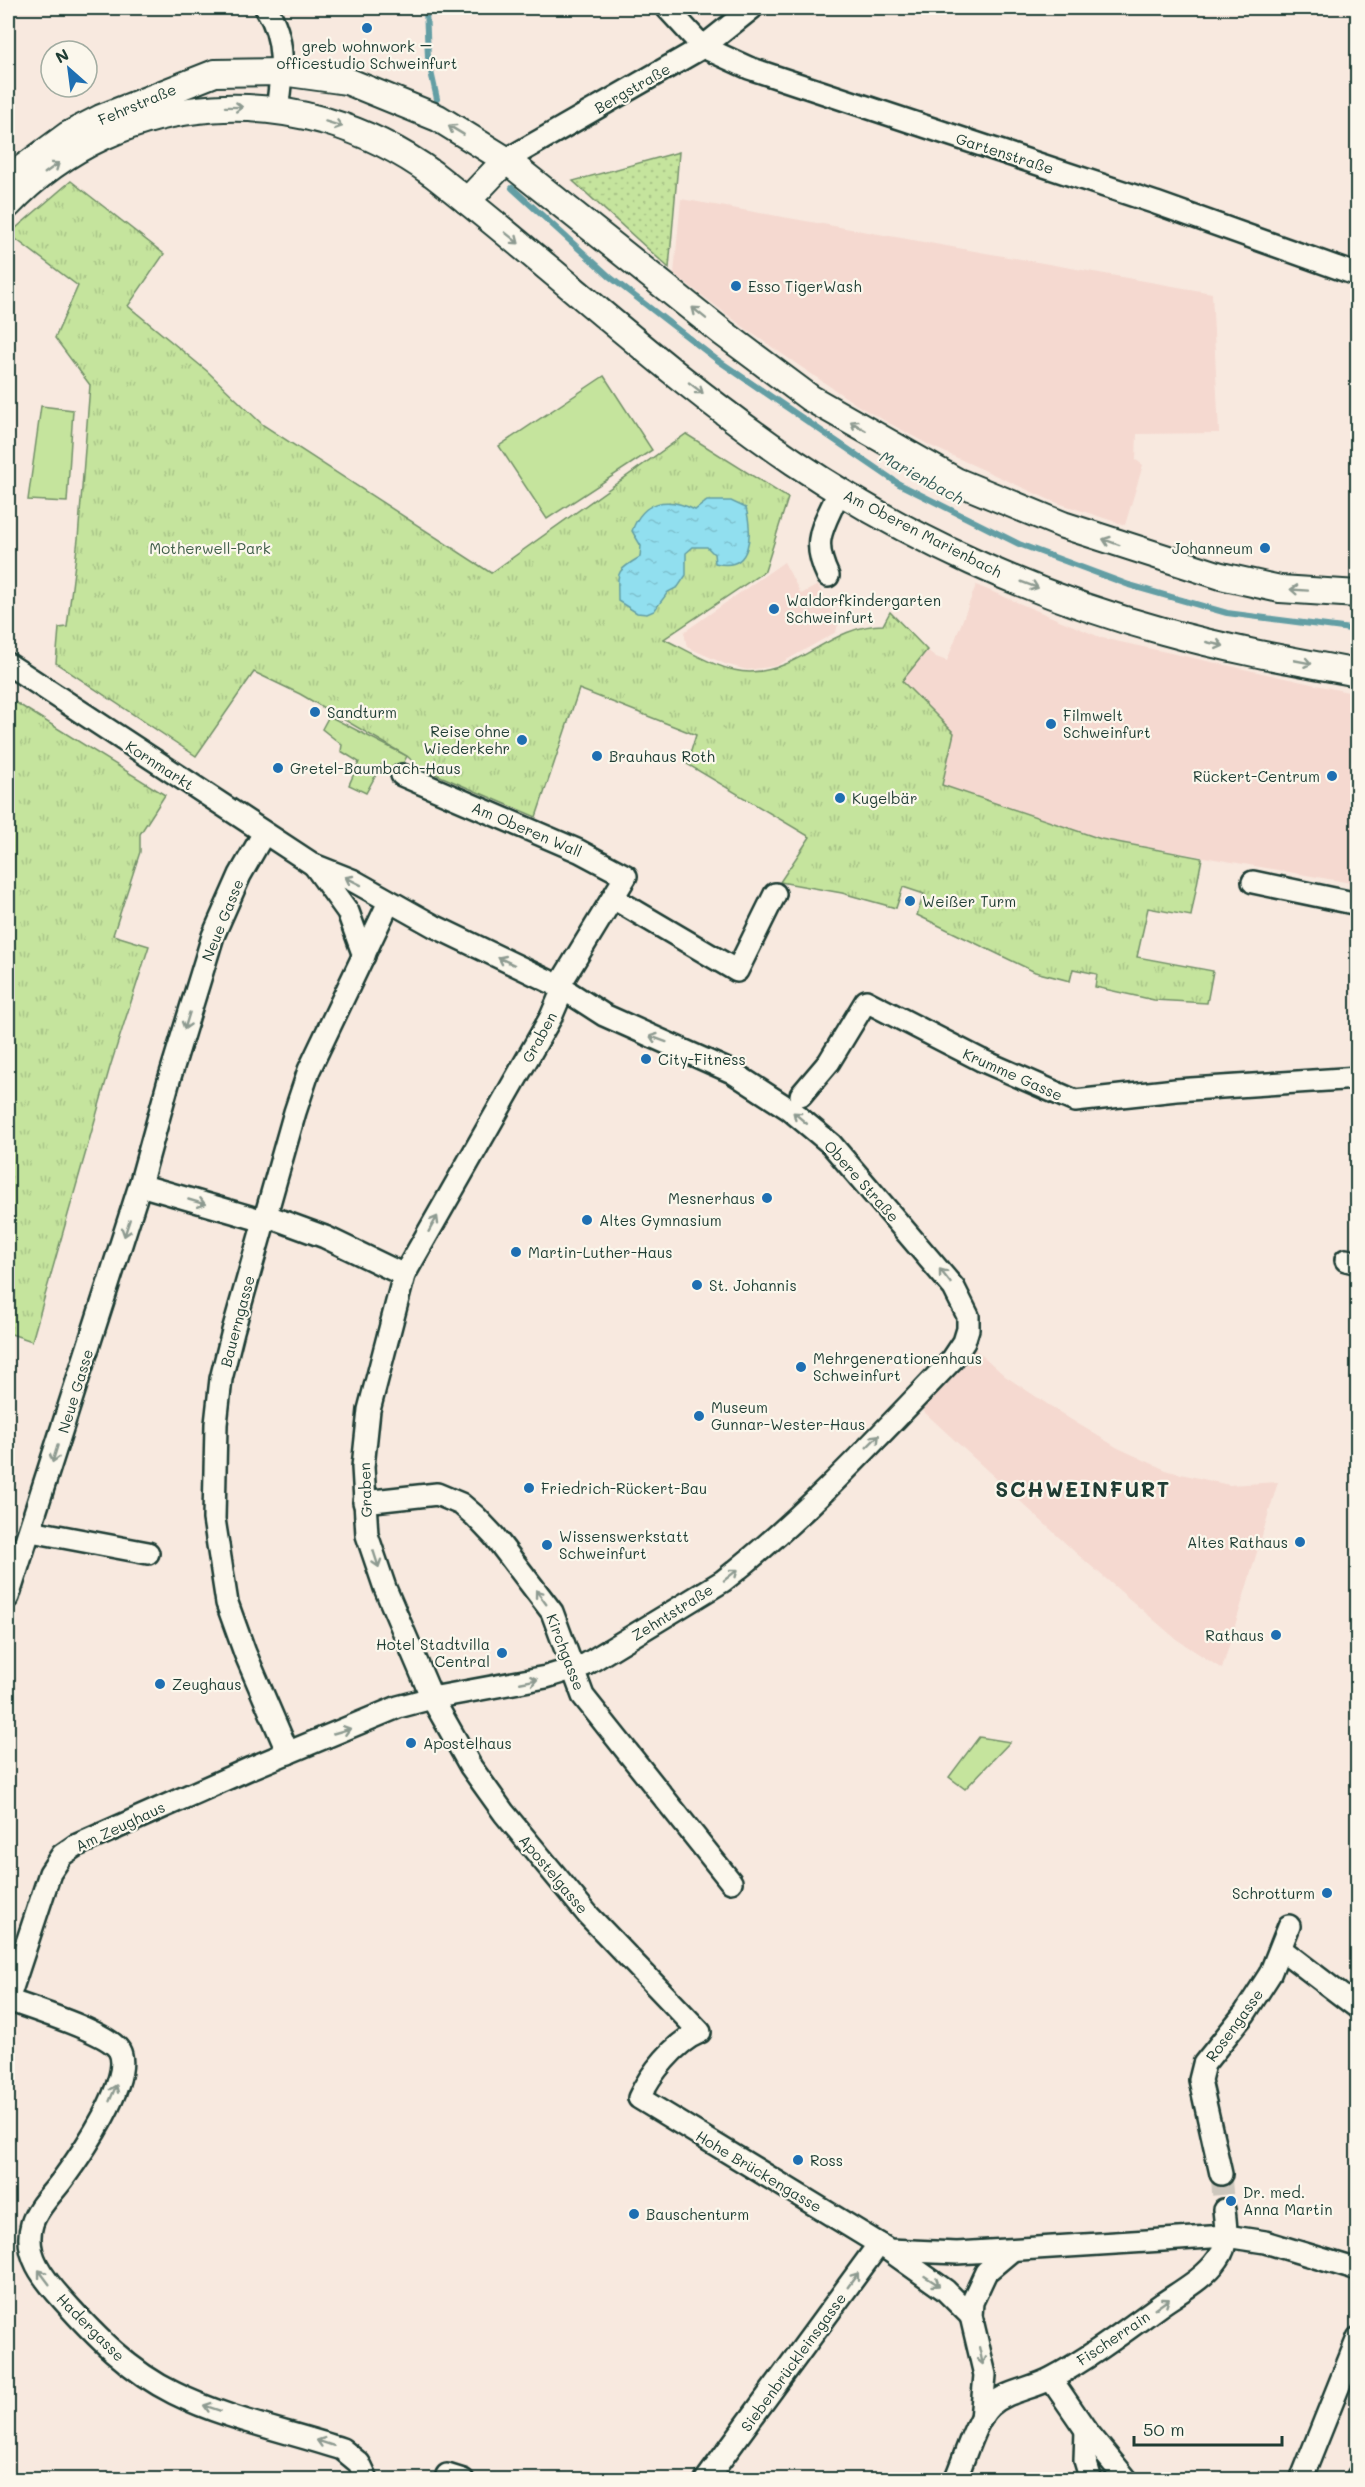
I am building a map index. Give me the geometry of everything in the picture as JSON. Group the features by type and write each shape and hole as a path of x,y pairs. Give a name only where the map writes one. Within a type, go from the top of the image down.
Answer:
{"main road":[{"name":"Fehrstraße","path":"8,179 68,135 192,81 230,72 282,72"},
{"path":"282,72 334,77 438,118 506,160 723,333 810,398 956,481 1063,525 1221,576 1280,589 1358,594"},
{"name":"Fehrstraße","path":"8,205 62,160 95,142 147,120 193,110 231,106 277,110"},
{"name":"Am Oberen Marienbach","path":"277,110 323,120 373,137 406,154 467,201 696,389 792,461 839,491 938,544 1006,575 1086,606 1163,632 1358,673"},
{"path":"467,201 506,160"}],"street":[{"path":"266,8 280,37 282,72 277,110"},
{"name":"Gartenstraße","path":"667,8 703,46 749,68 1156,203 1358,275"},
{"name":"Bergstraße","path":"506,160 703,46 752,8"},
{"path":"828,576 820,558 818,546 839,491"},
{"name":"Kornmarkt","path":"8,664 314,865 352,880 389,902 559,986"},
{"name":"Am Oberen Wall","path":"402,775 579,851 626,876 559,986"},
{"name":"Neue Gasse","path":"8,1597 14,1557 31,1531 141,1185 204,965 224,909 264,833"},
{"name":"Kornmarkt","path":"314,865 348,912 364,956"},
{"path":"1253,882 1358,904"},
{"path":"613,898 737,971 775,894"},
{"name":"Bauerngasse","path":"288,1753 231,1614 219,1563 214,1519 216,1424 221,1379 264,1218 309,1070 389,902"},
{"name":"Graben","path":"432,1698 385,1588 368,1535 363,1502 363,1467 369,1410 404,1275 555,1010 560,996 559,986"},
{"name":"Obere Straße","path":"559,986 604,1015 732,1072 774,1098 831,1144 944,1273 963,1302 968,1329"},
{"name":"Krumme Gasse","path":"801,1095 829,1062 866,1001 981,1060 1075,1101 1176,1090 1358,1078"},
{"path":"141,1185 325,1237 404,1275"},
{"name":"Zehntstraße","path":"288,1753 398,1707 432,1698 546,1677 573,1670 604,1654 741,1567 828,1486 952,1360 964,1342 968,1329"},
{"name":"Kirchgasse","path":"363,1502 437,1494 460,1504 494,1536 552,1612 583,1696 731,1882"},
{"path":"31,1531 148,1553"},
{"name":"Apostelgasse","path":"432,1698 471,1767 504,1813 589,1916 700,2032 678,2047 646,2083 639,2098"},
{"name":"Am Zeughaus","path":"8,2000 50,1873 63,1855 75,1846 288,1753"},
{"name":"Rosengasse","path":"1221,2174 1202,2091 1204,2064 1252,2003 1270,1974 1288,1926"},
{"path":"1281,1949 1358,2008"},
{"name":"Hadergasse","path":"8,2000 104,2036 118,2049 122,2062 120,2078 93,2136 40,2209 32,2226 30,2246 38,2269 101,2342 145,2376 174,2393 204,2405 342,2449 359,2463 367,2480"},
{"name":"Hohe Brückengasse","path":"639,2098 884,2247 945,2290 971,2316"},
{"path":"1224,2210 1226,2236"},
{"path":"884,2247 922,2254 1090,2247 1179,2237 1226,2236 1265,2242 1351,2269"},
{"name":"Fischerrain","path":"981,2419 988,2408 1003,2395 1051,2379 1111,2341 1204,2273 1218,2259 1226,2236"},
{"name":"Siebenbrückleinsgasse","path":"706,2480 884,2247"},
{"path":"955,2480 981,2419 985,2375 971,2316 976,2288 986,2272 1011,2251"},
{"path":"1301,2480 1358,2338"},
{"path":"1051,2379 1086,2430 1127,2480"},
{"path":"1086,2430 1085,2460 1091,2480"}],"shaded area":[{"path":"681,199 1212,293 1219,433 1137,434 1136,460 1143,465 1125,525 1052,501 931,446 860,407 750,332 674,274"},
{"name":"Waldorfkindergarten Schweinfurt","path":"784,562 801,594 818,585 838,624 836,632 776,666 747,670 725,664 687,647 684,632"},
{"path":"976,585 1102,638 1357,694 1357,884 1101,839 942,785 901,681 927,650 947,661"},
{"path":"973,1347 1005,1376 1070,1419 1118,1448 1168,1471 1229,1485 1278,1482 1222,1669 1176,1639 1076,1553 921,1409"}],"green space":[{"path":"679,152 669,268 573,181"},
{"name":"Motherwell-Park","path":"71,181 164,254 128,306 207,371 263,425 491,573 686,434 788,498 765,571 664,639 728,669 750,672 768,670 784,665 848,632 883,625 890,612 927,650 902,681 954,733 942,785 1101,839 1202,858 1191,916 1148,908 1137,957 1213,971 1207,1003 1154,1000 1095,987 1097,974 1073,969 1070,981 1035,972 917,915 924,894 903,887 896,908 842,893 780,882 810,837 687,764 696,735 579,689 536,817 419,767 407,756 300,694 254,672 196,756 56,663 59,628 67,627 78,539 90,385 55,338 78,286 9,234"},
{"path":"604,376 652,450 547,519 499,446"},
{"path":"41,406 73,410 67,502 28,500"},
{"path":"15,702 165,795 140,834 140,852 113,935 149,946 110,1067 32,1341 8,1333 8,714"},
{"path":"329,716 407,756 399,771 382,764 366,793 349,785 359,762 341,751 342,745 322,729"},
{"path":"979,1737 1010,1742 965,1789 949,1777"}],"water":[{"path":"707,501 731,501 746,508 749,539 743,556 737,562 715,563 714,554 707,547 693,547 686,553 686,575 678,587 668,592 654,611 647,614 637,613 618,601 619,574 626,566 640,557 641,546 632,531 643,513 649,507 666,502 695,510"}],"waterway":[{"name":"Marienbach","path":"426,8 428,58 437,99"},
{"name":"Marienbach","path":"512,188 610,277 716,359 899,484 1019,544 1129,585 1227,613 1358,630"}],"tunnel":[{"path":"1221,2174 1224,2210"}],"place":[{"name":"greb wohnwork – officestudio Schweinfurt","path":"367,28"},
{"name":"Esso TigerWash","path":"736,286"},
{"name":"Johanneum","path":"1265,548"},
{"name":"Waldorfkindergarten Schweinfurt","path":"774,609"},
{"name":"Sandturm","path":"315,712"},
{"name":"Filmwelt Schweinfurt","path":"1051,724"},
{"name":"Reise ohne Wiederkehr","path":"522,740"},
{"name":"Brauhaus Roth","path":"597,756"},
{"name":"Gretel-Baumbach-Haus","path":"278,768"},
{"name":"Rückert-Centrum","path":"1332,776"},
{"name":"Kugelbär","path":"840,798"},
{"name":"Weißer Turm","path":"910,901"},
{"name":"City-Fitness","path":"646,1059"},
{"name":"Mesnerhaus","path":"767,1198"},
{"name":"Altes Gymnasium","path":"587,1220"},
{"name":"Martin-Luther-Haus","path":"516,1252"},
{"name":"St. Johannis","path":"697,1285"},
{"name":"Mehrgenerationenhaus Schweinfurt","path":"801,1367"},
{"name":"Museum Gunnar-Wester-Haus","path":"699,1416"},
{"name":"Friedrich-Rückert-Bau","path":"529,1488"},
{"name":"Altes Rathaus","path":"1300,1542"},
{"name":"Wissenswerkstatt Schweinfurt","path":"547,1545"},
{"name":"Rathaus","path":"1276,1635"},
{"name":"Hotel Stadtvilla Central","path":"502,1653"},
{"name":"Zeughaus","path":"160,1684"},
{"name":"Apostelhaus","path":"411,1743"},
{"name":"Schrotturm","path":"1327,1893"},
{"name":"Ross","path":"798,2160"},
{"name":"Dr. med. Anna Martin","path":"1231,2201"},
{"name":"Bauschenturm","path":"634,2214"}],"district":[{"name":"SCHWEINFURT","path":"1083,1488"}]}
